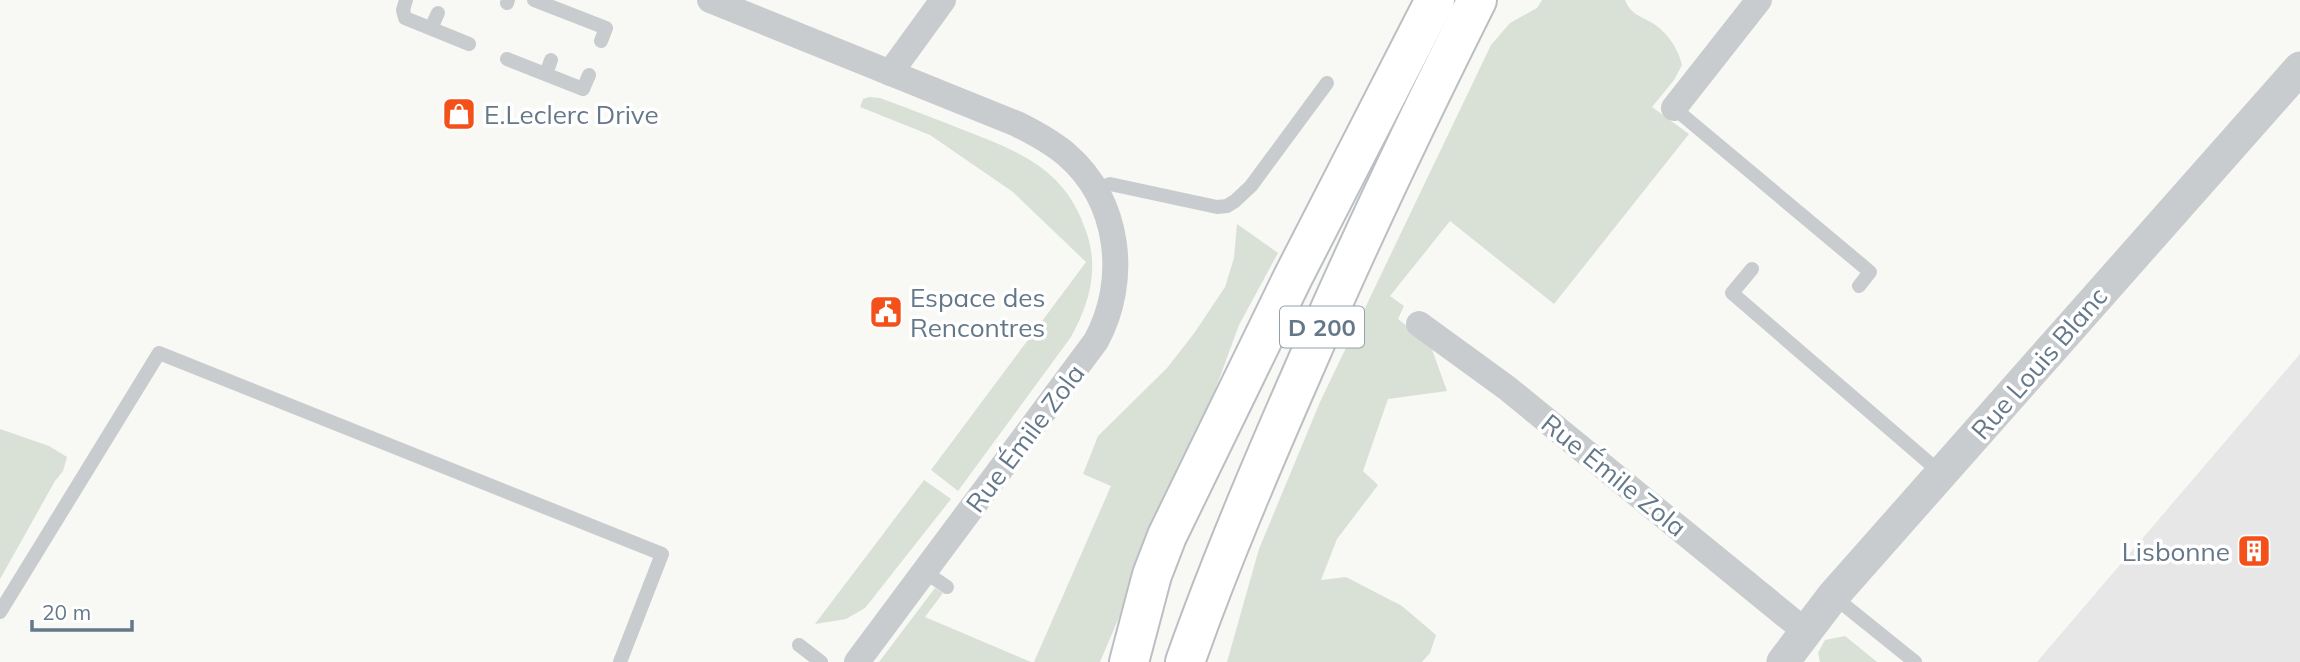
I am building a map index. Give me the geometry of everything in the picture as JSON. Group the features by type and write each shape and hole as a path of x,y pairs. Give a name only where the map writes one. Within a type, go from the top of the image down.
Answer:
{"main road":[{"name":"D 200","path":"1129,662 1152,575 1167,536 1287,289 1435,0"},
{"name":"D 200","path":"1185,662 1242,512 1329,310 1477,0"}],"street":[{"name":"Rue Émile Zola","path":"710,0 1041,136 1069,156 1096,189 1107,216 1116,255 1115,282 1106,324 1085,358 857,662"},
{"path":"890,73 943,0"},
{"path":"1674,108 1759,0"},
{"name":"Rue Louis Blanc","path":"1783,662 1833,596 2300,68"},
{"name":"Rue Émile Zola","path":"1419,324 1507,388 1805,631"}],"lane":[{"path":"406,0 402,10 405,18 469,44"},
{"path":"534,0 566,20 606,28 601,41"},
{"path":"432,28 438,13"},
{"path":"507,59 549,67 583,89 589,75"},
{"path":"1096,189 1110,184 1217,207 1227,206 1251,186 1327,83"},
{"path":"1674,108 1870,272 1859,286"},
{"path":"1752,269 1731,293 1942,474"},
{"path":"0,612 159,353 662,554 620,662"},
{"path":"925,572 947,587"},
{"path":"1833,596 1915,662"},
{"path":"799,645 821,662"}],"shaded area":[{"path":"1542,0 1625,0 1633,12 1664,32 1678,53 1682,65 1674,80 1652,107 1689,134 1554,304 1450,221 1390,296 1404,306 1398,319 1430,344 1447,391 1388,399 1363,471 1378,485 1337,539 1321,580 1346,577 1402,606 1436,635 1430,653 1422,662 1227,662 1259,549 1320,402 1491,45 1510,23 1537,8"},
{"path":"880,98 982,137 1038,165 1067,193 1087,234 1092,261 1090,287 1083,312 1071,337 958,491 931,470 1086,262 1013,192 930,135 860,107 863,99"},
{"path":"1237,224 1278,253 1239,325 1210,404 1100,662 1034,662 1111,486 1083,474 1098,436 1167,368 1225,287 1234,258"},
{"path":"2300,354 2300,662 2037,662 2183,491"},
{"path":"0,429 49,446 67,457 63,471 0,579"},
{"path":"924,480 951,499 865,608 846,619 815,624"},
{"path":"935,588 943,593 925,617 1031,662 879,662"},
{"path":"1845,636 1877,662 1820,662 1818,653 1825,640"}],"place":[{"name":"E.Leclerc Drive","path":"459,114"},
{"name":"Espace des Rencontres","path":"886,312"},
{"name":"Lisbonne","path":"2254,551"}]}
